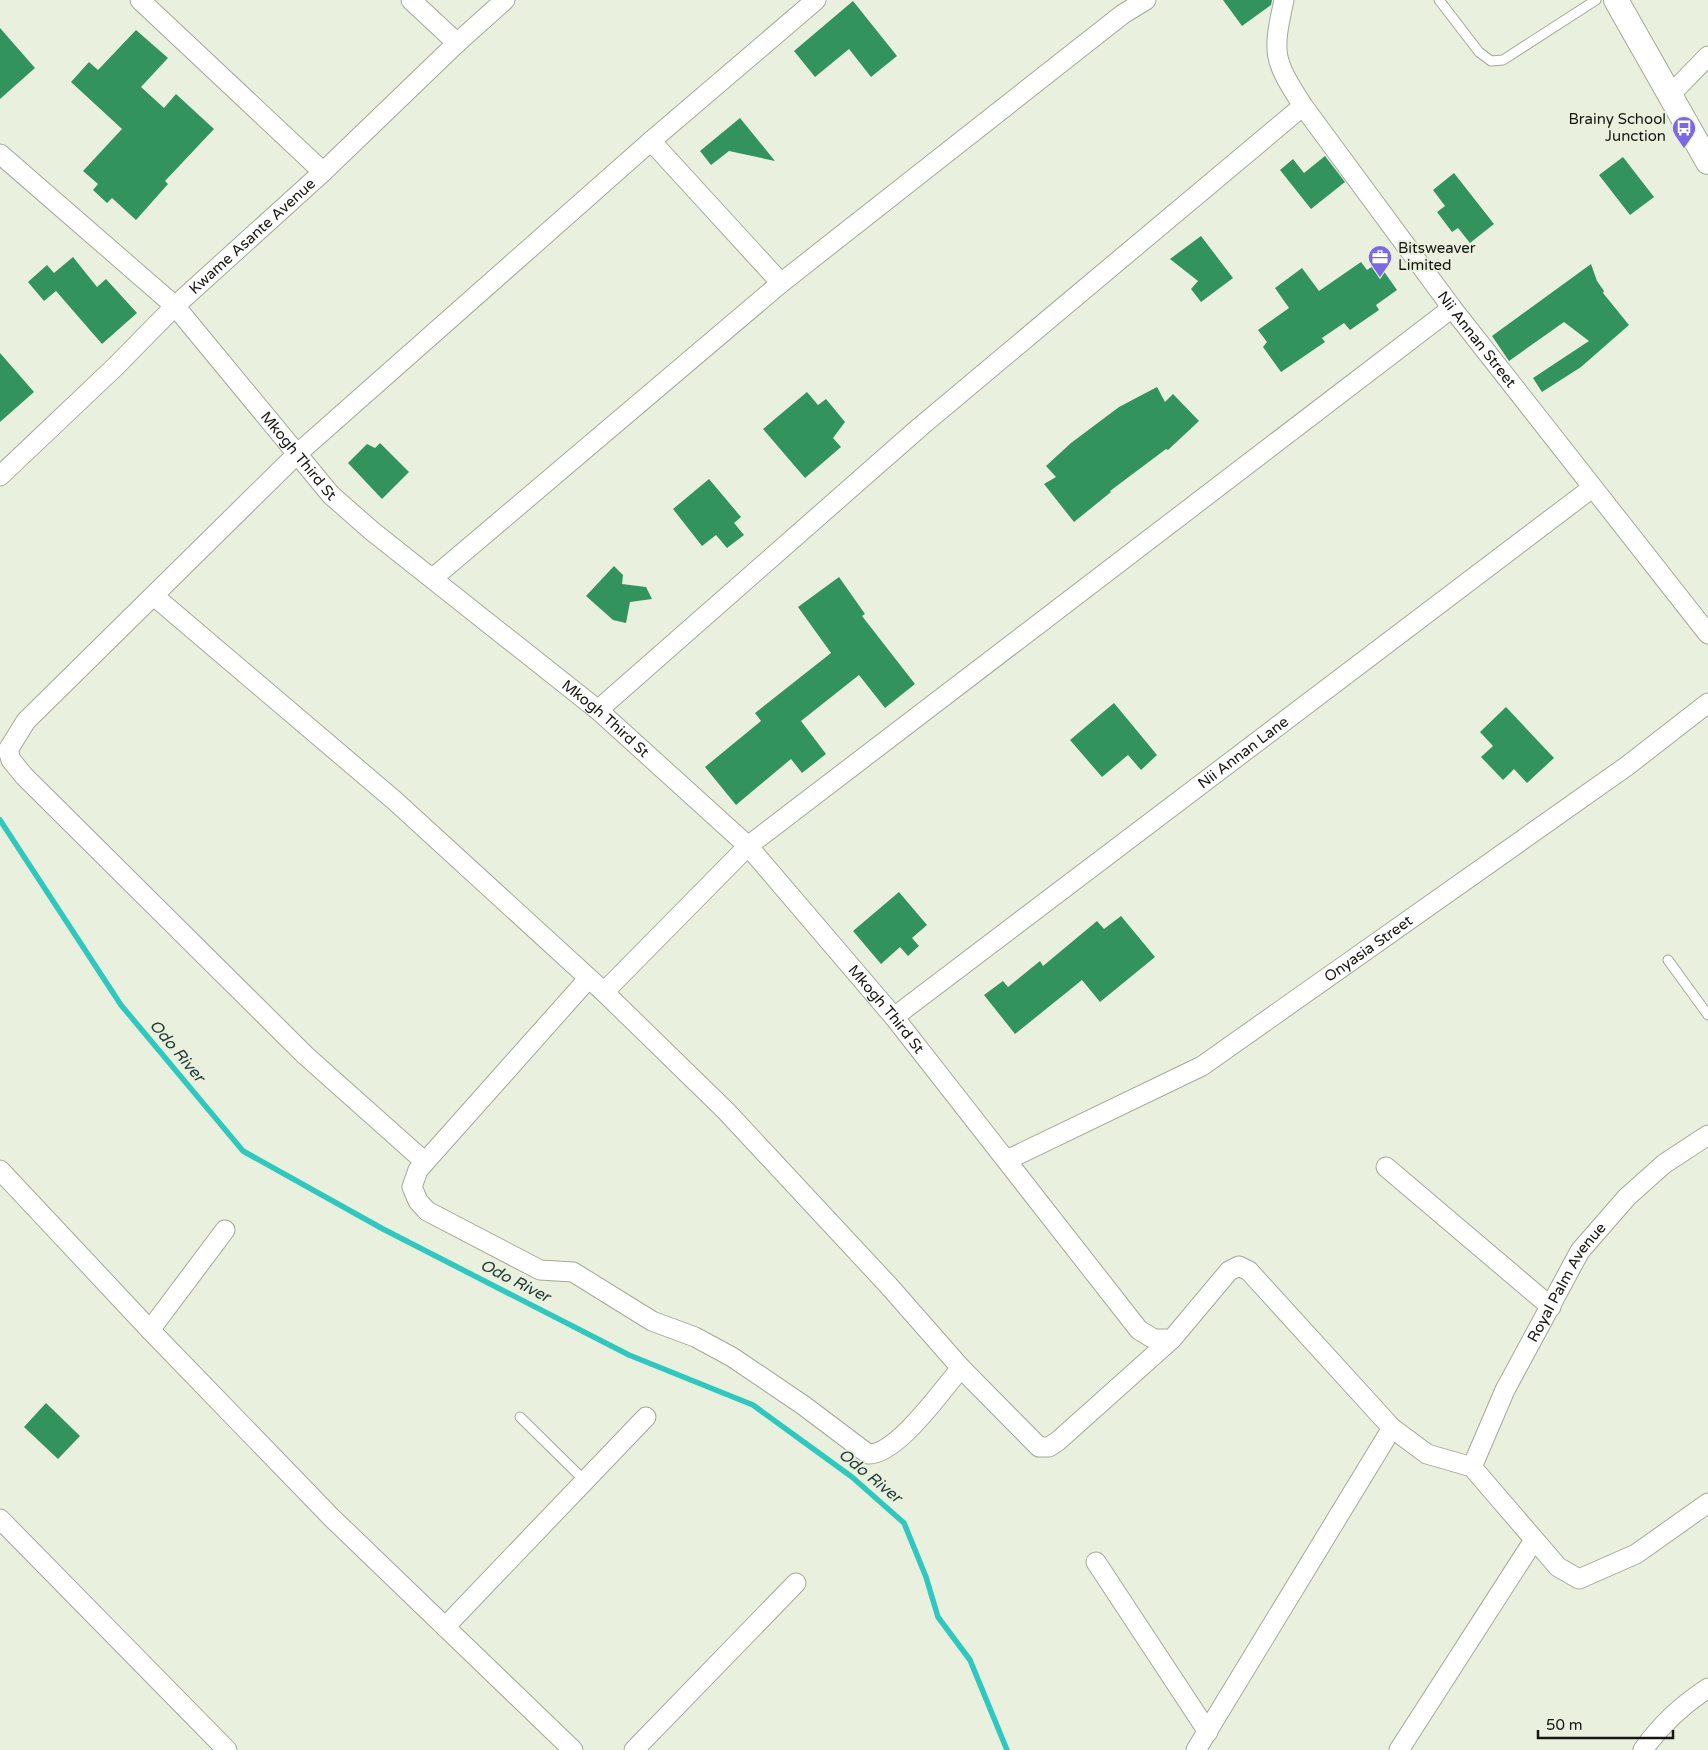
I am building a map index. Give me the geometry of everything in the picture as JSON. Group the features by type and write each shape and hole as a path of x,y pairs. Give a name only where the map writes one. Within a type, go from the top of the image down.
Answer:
{"street":[{"path":"140,0 323,172"},
{"path":"411,0 457,43"},
{"name":"Kwame Asante Avenue","path":"0,476 115,367 175,306 323,172 457,43 505,0"},
{"path":"425,1162 305,1055 131,884 11,760 8,750 26,721 297,454 651,141 816,0"},
{"path":"434,578 781,283 1123,14 1146,0"},
{"name":"Nii Annan Street","path":"1284,0 1276,53 1283,74 1303,106 1452,308 1708,634"},
{"path":"1616,0 1708,162"},
{"path":"1671,94 1708,56"},
{"path":"598,710 920,427 1303,106"},
{"path":"651,141 781,283"},
{"name":"Mkogh Third St","path":"0,154 175,306 331,495 372,531 434,578 598,710 748,846 894,1018 1139,1330 1163,1339"},
{"path":"604,992 748,846 1452,308"},
{"name":"Nii Annan Lane","path":"894,1018 1592,488"},
{"path":"154,596 394,800 604,992 726,1111 889,1286 961,1368 1039,1448 1049,1447 1163,1339 1228,1271 1239,1266 1249,1271 1392,1428 1427,1454 1472,1467 1558,1567 1579,1579 1636,1554 1708,1503"},
{"name":"Onyasia Street","path":"1007,1160 1202,1066 1627,766 1708,703"},
{"path":"588,979 418,1170 412,1188 418,1201 427,1211 540,1270 573,1272 652,1321 695,1337 732,1357 803,1405 868,1454 882,1452 898,1440 961,1368"},
{"name":"Royal Palm Avenue","path":"1472,1467 1505,1390 1580,1251 1627,1197 1664,1164 1708,1135"},
{"path":"1386,1167 1551,1307"},
{"path":"0,1170 150,1330 332,1518 573,1750"},
{"path":"150,1330 225,1230"},
{"path":"445,1627 646,1417"},
{"path":"1196,1750 1392,1428"},
{"path":"0,1519 227,1750"},
{"path":"1399,1750 1534,1540"},
{"path":"1096,1562 1208,1732"},
{"path":"634,1750 796,1583"},
{"path":"1643,1750 1655,1732 1679,1708 1708,1688"}],"lane":[{"path":"1440,0 1479,52 1491,61 1503,60 1596,0"},
{"path":"1668,960 1708,1015"},
{"path":"520,1417 584,1481"}],"building":[{"path":"1223,0 1272,0 1271,5 1242,26"},
{"path":"853,1 897,56 871,77 849,49 815,77 794,51"},
{"path":"0,28 35,68 0,99"},
{"path":"136,30 168,58 141,87 164,108 176,94 214,129 165,181 168,184 136,220 112,198 107,203 93,190 98,184 83,171 122,129 71,82 89,62 98,70"},
{"path":"740,118 775,161 729,151 711,165 700,151"},
{"path":"1325,156 1345,182 1311,209 1280,170 1293,159 1304,173"},
{"path":"1623,157 1654,197 1630,215 1599,175"},
{"path":"1454,173 1494,224 1470,243 1458,228 1452,232 1437,212 1445,206 1433,190"},
{"path":"1201,236 1233,278 1201,302 1191,289 1198,281 1170,259"},
{"path":"73,257 97,287 106,279 137,313 102,344 56,291 44,301 28,282 47,265 54,273"},
{"path":"1361,262 1367,270 1378,263 1397,290 1376,305 1379,310 1350,330 1344,323 1322,338 1325,342 1281,372 1263,347 1267,342 1258,330 1289,308 1275,288 1302,268 1319,291"},
{"path":"1591,264 1597,281 1604,291 1603,293 1629,325 1581,367 1542,392 1533,378 1589,341 1564,322 1509,361 1492,336"},
{"path":"0,353 34,392 0,422"},
{"path":"1157,387 1165,402 1173,394 1199,421 1168,450 1166,449 1110,491 1074,522 1044,484 1056,477 1046,466 1071,443 1119,407"},
{"path":"807,392 818,405 826,399 845,422 833,438 841,447 805,478 763,429"},
{"path":"380,443 409,472 382,499 348,463 367,444 375,448"},
{"path":"709,479 741,517 734,523 744,535 727,548 716,535 702,546 673,509"},
{"path":"614,566 623,575 622,584 646,587 652,599 630,602 626,623 613,620 586,596"},
{"path":"839,577 865,614 862,616 915,684 885,708 859,675 801,721 826,754 802,773 791,759 736,805 705,767 761,721 755,713 831,653 798,607"},
{"path":"1114,703 1157,755 1141,770 1128,755 1102,777 1070,740"},
{"path":"1506,707 1554,758 1527,783 1514,769 1503,780 1481,757 1493,746 1480,732"},
{"path":"899,892 927,925 912,938 919,946 908,956 900,947 881,964 853,931"},
{"path":"1121,916 1155,957 1100,1002 1082,980 1015,1034 984,995 1003,981 1008,987 1040,961 1043,966 1097,921 1104,929"},
{"path":"46,1403 80,1436 58,1459 24,1427"}],"waterway":[{"name":"Odo River","path":"0,820 121,1005 243,1151 383,1229 629,1355 753,1405 852,1477 904,1523 926,1577 938,1617 970,1660 1007,1750"}],"place":[{"name":"Brainy School Junction","path":"1684,149"},
{"name":"Bitsweaver Limited","path":"1380,278"}]}
